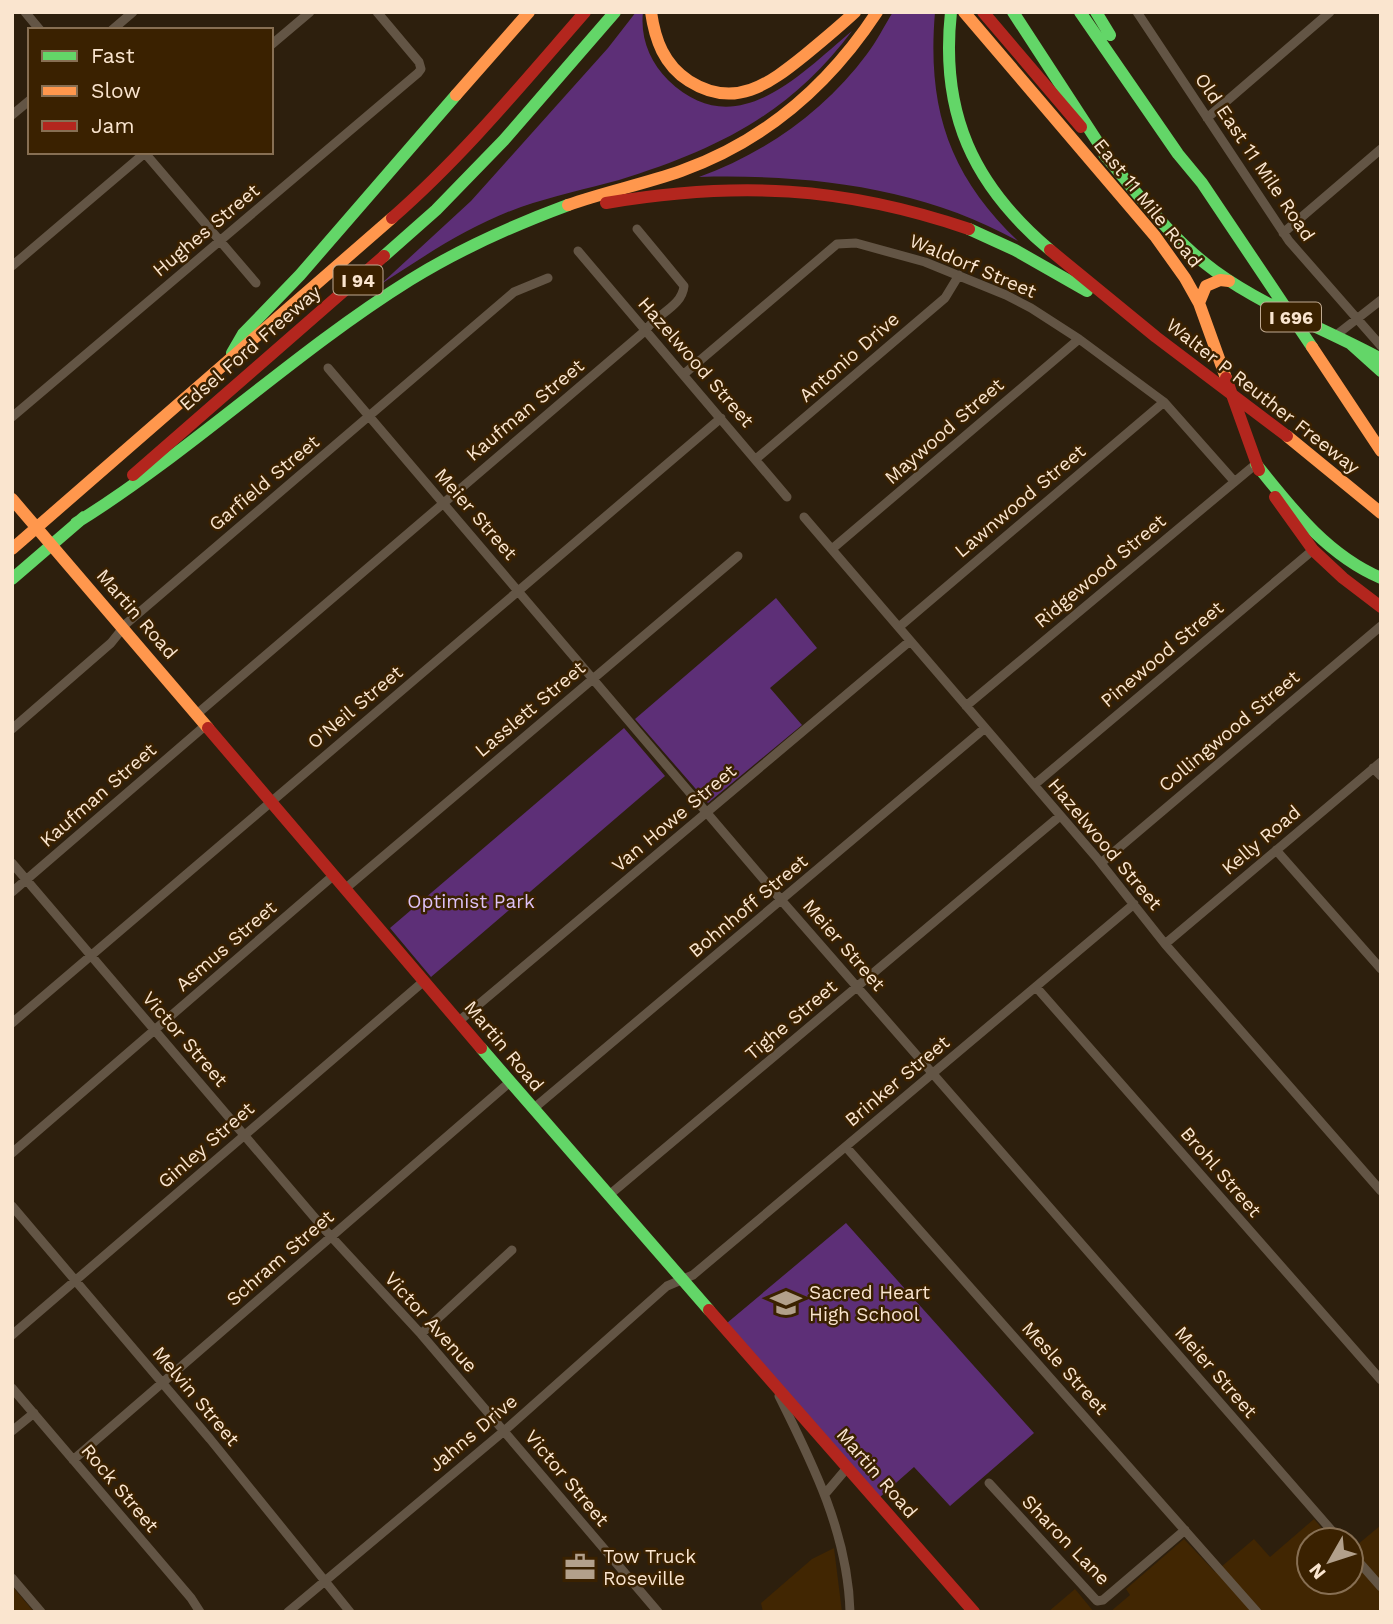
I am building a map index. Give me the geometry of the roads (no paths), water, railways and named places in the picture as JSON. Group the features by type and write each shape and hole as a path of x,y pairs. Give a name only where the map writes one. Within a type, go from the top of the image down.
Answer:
{"main road":[{"path":"407,151 514,12"},
{"path":"225,365 243,334 300,275 529,12"},
{"name":"Edsel Ford Freeway","path":"12,549 422,191 494,116 585,12"},
{"name":"Edsel Ford Freeway","path":"12,579 436,210 511,132 615,12"},
{"path":"651,12 654,37 676,73 698,87 730,95 749,92 768,84 855,12"},
{"path":"76,523 147,476 340,328 410,280 471,247 519,226 583,200 700,164 770,127 802,103 838,66 859,42 877,12"},
{"path":"951,12 949,45 952,92 963,135 980,172 1014,218 1121,310"},
{"name":"East 11 Mile Road","path":"983,12 1174,236 1202,261 1255,296 1381,359"},
{"path":"1013,12 1110,161"},
{"path":"1080,12 1178,154 1202,183"},
{"path":"1096,12 1185,148 1202,183"},
{"name":"East 11 Mile Road","path":"967,17 1155,236 1185,278 1199,303 1256,464 1284,511 1313,550 1343,578 1381,607"},
{"name":"Walter P Reuther Freeway","path":"1202,183 1381,451"},
{"path":"519,226 586,207 651,194 722,190 816,192 895,208 967,228 1014,250 1121,310"},
{"path":"1199,303 1206,286 1220,280 1229,281"},
{"name":"Walter P Reuther Freeway","path":"1121,310 1345,481 1381,513"},
{"path":"1351,344 1381,371"},
{"path":"1256,464 1336,554 1381,578"},
{"name":"Martin Road","path":"15,502 680,1280 974,1612"}],"street":[{"path":"25,12 38,28"},
{"path":"114,28 133,12"},
{"path":"273,43 310,12"},
{"name":"Hughes Street","path":"12,416 421,69 419,62 377,12"},
{"path":"1207,118 1330,12"},
{"name":"Old East 11 Mile Road","path":"1138,13 1283,233 1381,345"},
{"path":"12,115 28,102"},
{"path":"1283,233 1381,149"},
{"path":"12,266 143,154"},
{"path":"147,154 256,283"},
{"name":"Kaufman Street","path":"197,714 679,299 684,286 637,229"},
{"name":"Waldorf Street","path":"684,374 837,244 850,242 890,251 959,275 1006,295 1079,339 1164,402 1234,481"},
{"name":"Hazelwood Street","path":"578,251 788,497"},
{"name":"Antonio Drive","path":"757,459 945,298 959,275"},
{"name":"Garfield Street","path":"12,729 111,643 123,627 514,292 548,278"},
{"path":"1329,334 1358,320 1381,300"},
{"name":"Maywood Street","path":"832,549 1079,339"},
{"name":"Meier Street","path":"328,368 931,1074 1328,1526"},
{"name":"Lawnwood Street","path":"899,627 1164,402"},
{"name":"O'Neil Street","path":"12,1023 721,418"},
{"name":"Ridgewood Street","path":"966,706 1256,464"},
{"name":"Hazelwood Street","path":"804,517 1101,863 1165,944 1381,1191"},
{"name":"Pinewood Street","path":"1034,785 1313,550"},
{"name":"Lasslett Street","path":"346,888 738,556"},
{"name":"Collingwood Street","path":"1101,863 1381,626"},
{"name":"Van Howe Street","path":"459,1021 910,641"},
{"name":"Kaufman Street","path":"12,892 206,725"},
{"name":"Bohnhoff Street","path":"533,1109 985,728"},
{"path":"1377,765 1381,776"},
{"name":"Kelly Road","path":"1165,944 1377,765"},
{"name":"Tighe Street","path":"608,1196 1060,816"},
{"path":"1276,850 1381,969"},
{"name":"Victor Street","path":"12,863 331,1237"},
{"name":"Asmus Street","path":"12,1153 334,875"},
{"name":"Brinker Street","path":"680,1280 693,1275 1133,904"},
{"name":"Ginley Street","path":"12,1335 424,981"},
{"name":"Brohl Street","path":"1035,987 1381,1380"},
{"name":"Schram Street","path":"74,1460 510,1082"},
{"name":"Mesle Street","path":"846,1147 1257,1612"},
{"name":"Melvin Street","path":"12,1206 163,1382 350,1612"},
{"name":"Victor Avenue","path":"331,1237 421,1334 504,1431"},
{"path":"421,1334 512,1250"},
{"name":"Jahns Drive","path":"288,1612 504,1431 667,1286 680,1280"},
{"path":"773,1383 825,1494 846,1565 850,1612"},
{"name":"Rock Street","path":"12,1388 191,1598 200,1612"},
{"path":"12,1431 34,1413"},
{"name":"Victor Street","path":"504,1431 658,1612"},
{"path":"825,1494 847,1468"},
{"name":"Sharon Lane","path":"989,1483 1085,1591 1097,1601 1109,1595 1185,1530"},
{"path":"1365,1569 1381,1587"},
{"path":"12,1577 41,1612"}],"place":[{"name":"Sacred Heart High School","path":"786,1303"},
{"name":"Tow Truck Roseville","path":"580,1567"}],"park label":[{"name":"Optimist Park","path":"471,901"}]}
